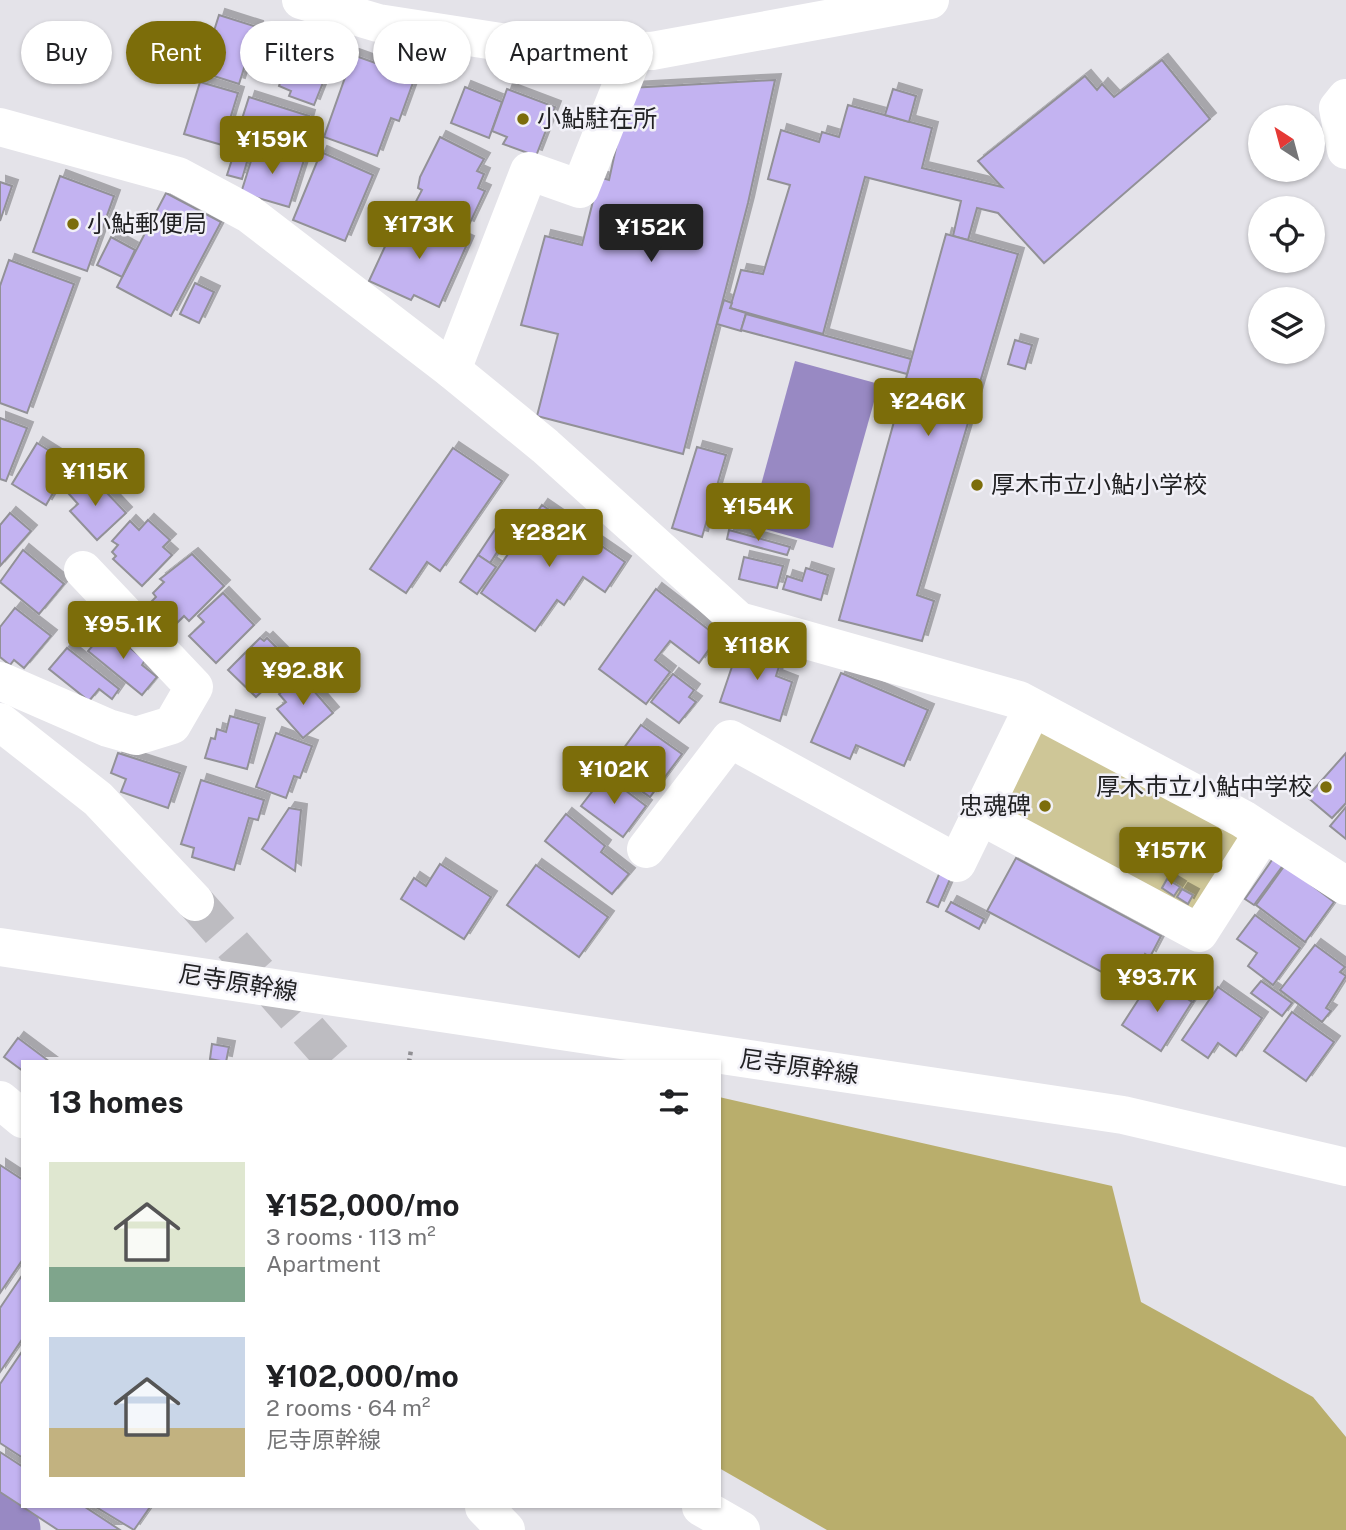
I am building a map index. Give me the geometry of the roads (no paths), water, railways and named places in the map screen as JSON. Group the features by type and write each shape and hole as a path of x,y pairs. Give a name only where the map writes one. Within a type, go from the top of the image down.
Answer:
{"street":[{"path":"301,0 378,23 485,40"},
{"path":"653,51 930,0"},
{"path":"452,370 529,170 580,189 622,84"},
{"path":"1332,111 1346,150"},
{"path":"0,127 178,176 249,214 452,370 545,446 739,621 1019,700 1263,832 1346,886"},
{"path":"0,681 108,728 136,736 172,725 194,687 92,594"},
{"path":"646,849 730,739 957,863 1032,709"},
{"path":"0,722 98,799 195,902"},
{"path":"981,816 1195,940 1263,832"},
{"name":"尼寺原幹線","path":"0,947 1123,1115 1346,1167"},
{"path":"0,1100 21,1117"},
{"path":"485,1508 506,1530"},
{"path":"703,1508 741,1530"}],"tunnel":[{"path":"195,902 334,1060"}],"place":[{"name":"小鮎駐在所","path":"523,119"},
{"name":"小鮎郵便局","path":"73,224"},
{"name":"厚木市立小鮎小学校","path":"977,485"},
{"name":"厚木市立小鮎中学校","path":"1326,787"},
{"name":"忠魂碑","path":"1045,806"}]}
